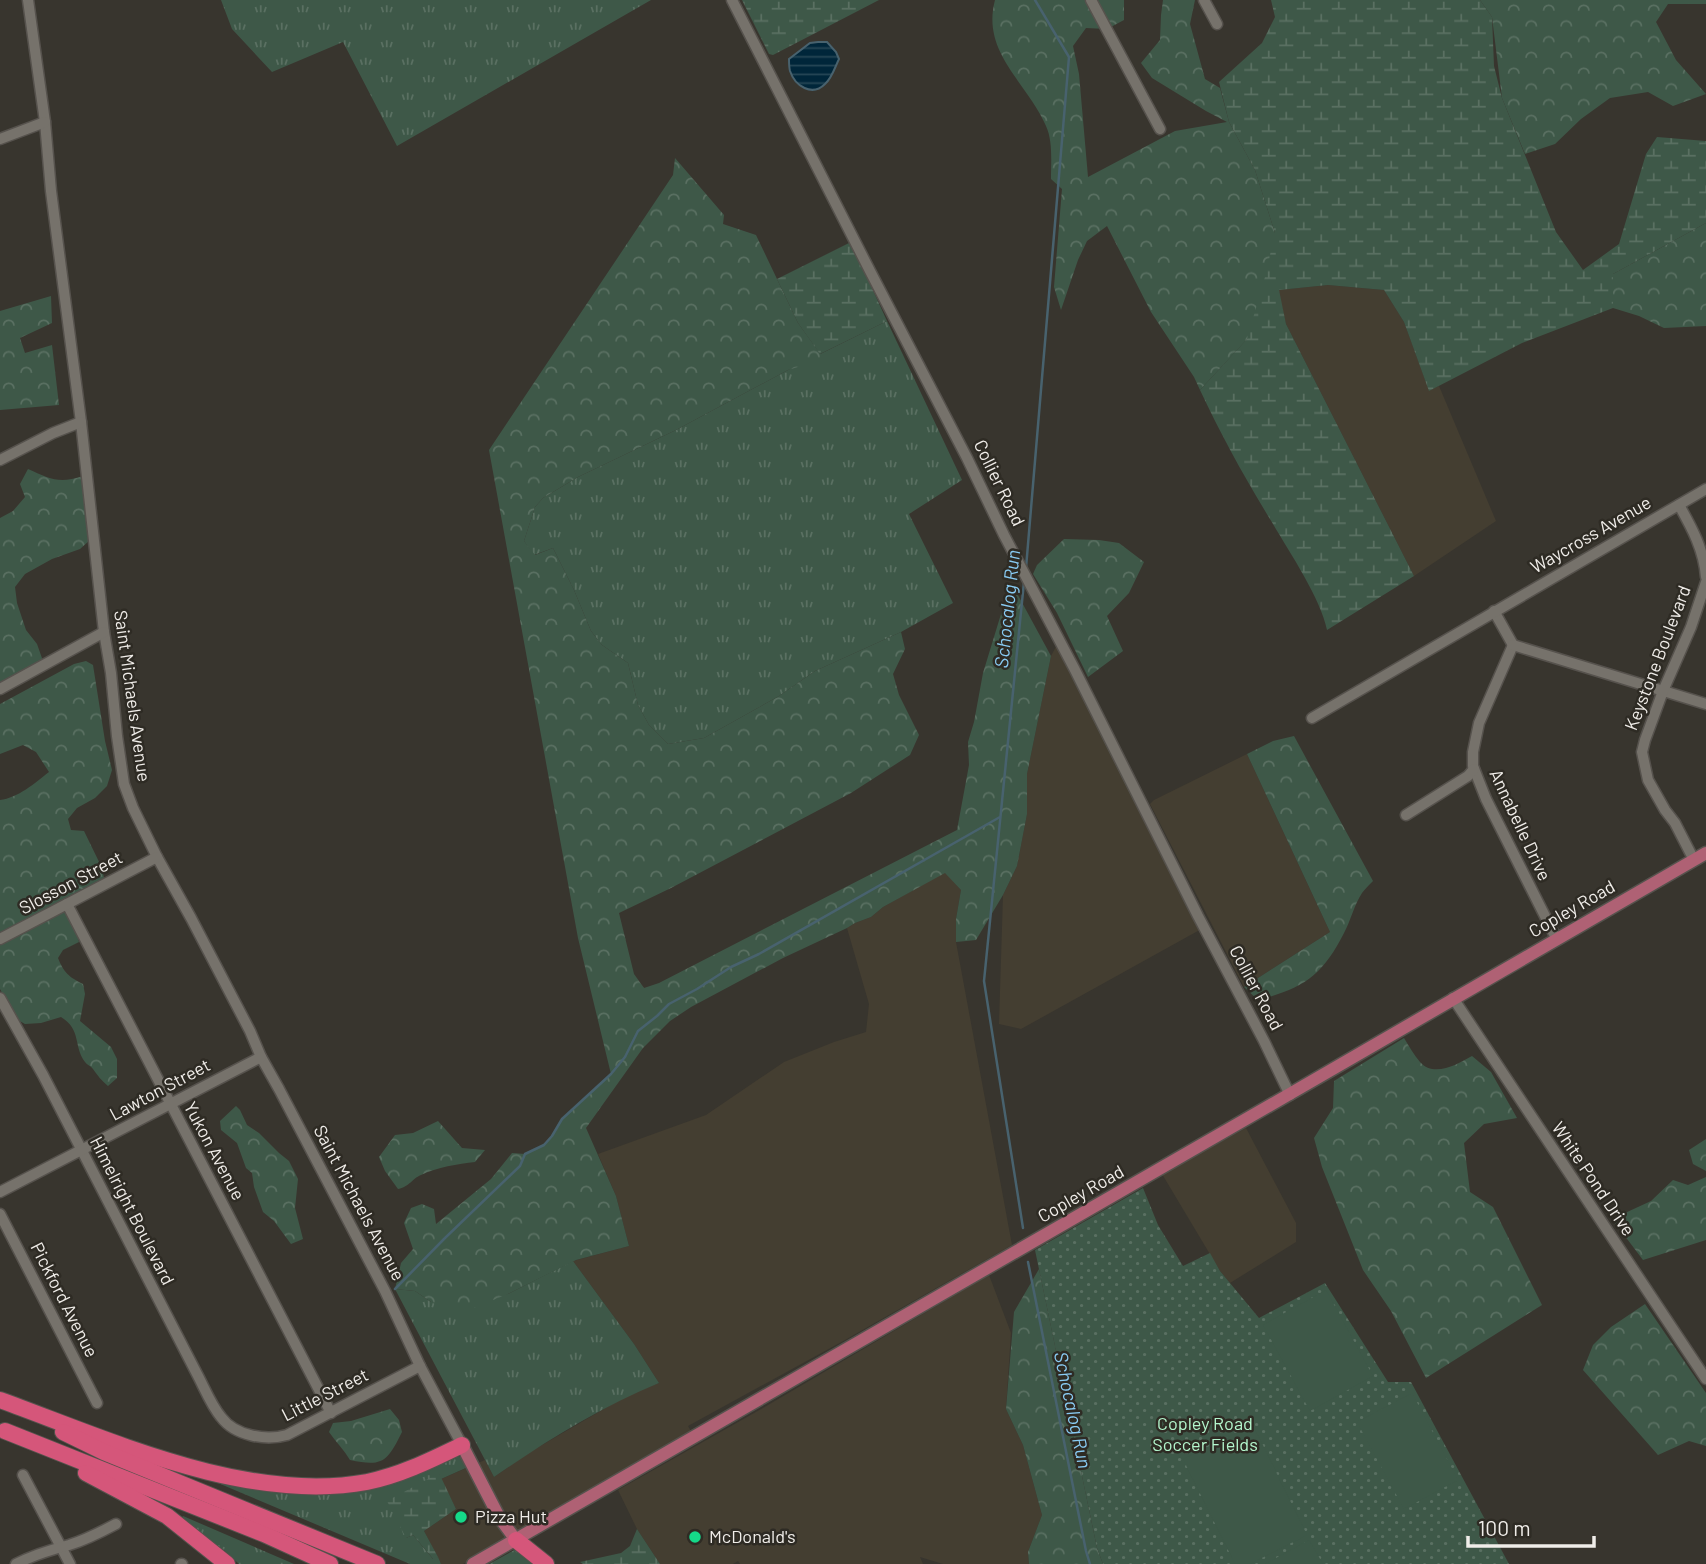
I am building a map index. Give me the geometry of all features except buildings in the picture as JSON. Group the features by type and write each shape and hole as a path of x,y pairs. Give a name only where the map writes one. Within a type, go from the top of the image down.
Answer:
{"highway":[{"path":"0,1401 199,1469 276,1485 321,1487 369,1481 414,1468 462,1445"},
{"path":"0,1401 104,1452 377,1564"},
{"path":"3,1430 167,1516 227,1564"},
{"path":"3,1430 264,1534 330,1564"},
{"path":"516,1540 546,1564"}],"main road":[{"name":"Copley Road","path":"473,1564 1706,853"},
{"path":"462,1445 499,1517 516,1540"}],"street":[{"name":"Saint Michaels Avenue","path":"28,0 124,784 158,857 385,1290 420,1366 462,1445"},
{"name":"Collier Road","path":"732,0 1290,1095"},
{"path":"1091,0 1160,129"},
{"path":"1204,0 1217,24"},
{"path":"0,139 45,122"},
{"path":"0,460 81,422"},
{"name":"Waycross Avenue","path":"1312,718 1706,489"},
{"name":"Keystone Boulevard","path":"1679,505 1702,553 1706,580 1691,627 1663,691 1642,752 1648,780 1694,860"},
{"path":"1494,611 1513,645 1706,704"},
{"path":"0,689 104,632"},
{"name":"Annabelle Drive","path":"1513,645 1479,723 1472,752 1474,769 1486,799 1556,938"},
{"path":"1406,815 1468,776 1474,769"},
{"name":"Slosson Street","path":"0,939 158,857"},
{"name":"Yukon Avenue","path":"67,904 331,1413"},
{"name":"Himelright Boulevard","path":"0,998 43,1075 220,1417 241,1432"},
{"name":"White Pond Drive","path":"1453,998 1706,1380"},
{"name":"Lawton Street","path":"0,1192 261,1056"},
{"name":"Pickford Avenue","path":"0,1214 97,1403"},
{"name":"Little Street","path":"241,1432 258,1437 280,1437 420,1366"},
{"path":"23,1475 71,1564"},
{"path":"16,1564 34,1555 90,1537 116,1524"}],"shaded area":[{"path":"1328,285 1384,290 1404,322 1429,390 1439,386 1496,521 1414,576 1286,324 1278,290"},
{"path":"1059,641 1205,927 1021,1029 999,1024 1003,895 1017,866 1027,814 1027,774 1051,656"},
{"path":"1247,754 1330,932 1244,987 1150,804"},
{"path":"945,872 961,890 956,919 956,942 1012,1245 688,1426 693,1435 463,1564 441,1564 424,1531 456,1509 441,1479 485,1460 494,1477 530,1452 628,1395 659,1383 573,1261 629,1246 616,1196 598,1154 706,1115 784,1062 866,1032 869,1004 847,928 871,917 883,907"},
{"path":"1246,1128 1296,1223 1296,1242 1230,1283 1220,1271 1162,1174"},
{"path":"989,1275 1011,1333 1006,1409 1023,1445 1042,1515 1028,1552 1029,1564 943,1564 920,1557 923,1564 740,1564 738,1561 733,1564 660,1564 637,1529 618,1490"}],"green space":[{"path":"221,0 651,0 397,146 343,42 272,72 232,29"},
{"path":"742,0 879,0 773,55 769,54"},
{"path":"995,0 1124,0 1124,20 1107,29 1086,28 1073,46 1079,74 1088,177 1175,131 1227,122 1152,78 1141,63 1160,40 1163,0 1195,0 1190,24 1205,79 1220,88 1229,122 1255,170 1275,233 1278,290 1250,336 1200,390 1151,312 1107,226 1087,241 1061,310 1054,287 1062,189 1051,179 1051,145 1046,126 1008,66 994,36 992,19"},
{"path":"1271,0 1480,0 1492,17 1494,66 1502,98 1556,232 1583,270 1619,244 1646,154 1657,137 1706,141 1706,223 1613,274 1613,308 1522,343 1429,391 1404,322 1384,290 1328,285 1279,290 1286,324 1414,576 1327,630 1312,590 1244,475 1200,390 1247,339 1275,233 1255,170 1229,122 1219,82 1262,43 1275,17"},
{"path":"1480,0 1706,0 1706,4 1668,4 1656,22 1676,60 1706,94 1673,106 1648,92 1610,98 1581,119 1555,144 1525,154 1502,98 1492,17"},
{"path":"675,158 724,215 723,224 756,235 798,323 824,359 788,370 676,430 578,477 543,498 535,507 524,541 535,555 553,548 591,631 602,645 628,663 638,705 649,725 668,744 704,738 779,696 815,671 901,632 905,649 893,674 899,695 919,735 910,755 851,793 619,913 634,974 644,988 659,983 957,830 969,765 968,742 983,673 1012,584 1051,656 1027,774 1027,814 1017,866 976,940 956,942 956,919 961,890 945,873 883,907 871,917 783,958 670,1021 643,1048 586,1128 616,1196 629,1246 576,1260 508,1294 456,1315 415,1291 395,1289 401,1263 413,1249 404,1223 411,1208 422,1204 434,1209 436,1224 491,1179 512,1153 525,1154 544,1144 562,1119 611,1074 578,938 489,450 673,175"},
{"path":"1706,223 1706,326 1664,328 1613,308 1613,274"},
{"path":"851,242 887,321 820,354 798,323 777,279"},
{"path":"51,296 52,323 20,338 25,353 52,345 59,405 0,410 0,311"},
{"path":"887,321 962,480 909,514 953,603 901,632 815,671 779,696 704,738 668,744 649,725 638,705 628,663 602,645 591,631 553,548 534,555 524,541 535,507 543,498 578,477 676,430"},
{"path":"28,469 55,479 67,480 83,476 90,540 80,549 52,559 25,574 15,587 26,630 37,644 43,661 0,685 0,518 13,511 25,497 20,484"},
{"path":"1064,539 1119,543 1144,562 1129,593 1107,616 1123,651 1088,677 1057,613 1033,574 1037,565"},
{"path":"86,661 93,665 112,770 107,786 95,798 77,808 68,819 71,830 84,831 104,878 96,885 0,935 0,800 20,793 49,772 36,752 23,745 0,754 0,704 74,664"},
{"path":"1294,736 1373,881 1362,893 1336,948 1319,970 1288,991 1258,1000 1244,987 1330,932 1247,754 1273,741"},
{"path":"65,911 75,928 79,942 63,950 58,958 68,974 83,984 85,994 80,1021 111,1047 117,1059 117,1078 108,1086 81,1056 75,1033 68,1022 61,1017 25,1024 16,1019 0,989 0,943"},
{"path":"1404,1038 1420,1062 1432,1069 1446,1068 1472,1056 1491,1072 1517,1118 1484,1124 1464,1143 1470,1192 1493,1207 1542,1305 1426,1378 1391,1311 1363,1270 1322,1167 1314,1138 1333,1108 1334,1081"},
{"path":"236,1106 247,1125 289,1161 298,1179 295,1208 303,1239 291,1244 274,1221 263,1212 252,1173 246,1168 237,1143 221,1130 220,1121"},
{"path":"438,1121 462,1148 485,1150 475,1162 434,1170 398,1189 379,1157 395,1135 413,1133"},
{"path":"1706,1139 1706,1171 1693,1164 1689,1150"},
{"path":"1706,1177 1706,1240 1643,1260 1612,1219 1651,1201 1673,1180 1688,1185"},
{"name":"Copley Road Soccer Fields","path":"1143,1188 1158,1225 1183,1266 1210,1253 1220,1271 1259,1318 1325,1283 1388,1382 1411,1382 1509,1564 1103,1564 1097,1548 1035,1250"},
{"path":"573,1261 659,1383 574,1426 494,1477 395,1289 415,1291 431,1302 508,1294"},
{"path":"1039,1269 1097,1548 1103,1564 1029,1564 1028,1552 1042,1515 1023,1445 1006,1409 1014,1312"},
{"path":"1326,1290 1373,1376 1310,1411 1263,1325"},
{"path":"1645,1304 1706,1393 1706,1446 1689,1441 1658,1455 1583,1370 1593,1345 1611,1327"},
{"path":"1412,1393 1458,1480 1404,1509 1357,1422"},
{"path":"390,1409 399,1420 402,1432 383,1460 370,1463 350,1460 329,1432 333,1423 351,1421"},
{"path":"1253,1425 1307,1535 1250,1564 1235,1564 1183,1459"},
{"path":"453,1455 463,1458 468,1467 441,1479 439,1474 406,1538 413,1535 433,1559 438,1557 441,1564 410,1564 218,1483 220,1479 306,1492"},
{"path":"439,1473 456,1509 424,1531 438,1557 434,1560 413,1535 406,1538 387,1501"},
{"path":"183,1516 294,1564 239,1564 224,1550 180,1520"},
{"path":"637,1529 660,1564 580,1562 621,1553 630,1546"},
{"path":"1309,1540 1323,1564 1265,1564"},
{"path":"518,1548 535,1564 489,1564"}],"water":[{"path":"827,42 839,59 827,82 820,88 810,90 800,85 792,76 789,59 810,43"}],"waterway":[{"name":"Schocalog Run","path":"1026,568 1069,57 1035,0"},
{"name":"Schocalog Run","path":"1023,1228 984,981 1024,582"},
{"path":"395,1289 520,1166 525,1154 544,1145 562,1119 611,1074 625,1057 638,1031 669,1004 1000,817"},
{"name":"Schocalog Run","path":"1028,1262 1090,1564"}],"place":[{"name":"Pizza Hut","path":"461,1517"},
{"name":"McDonald's","path":"695,1537"}]}
